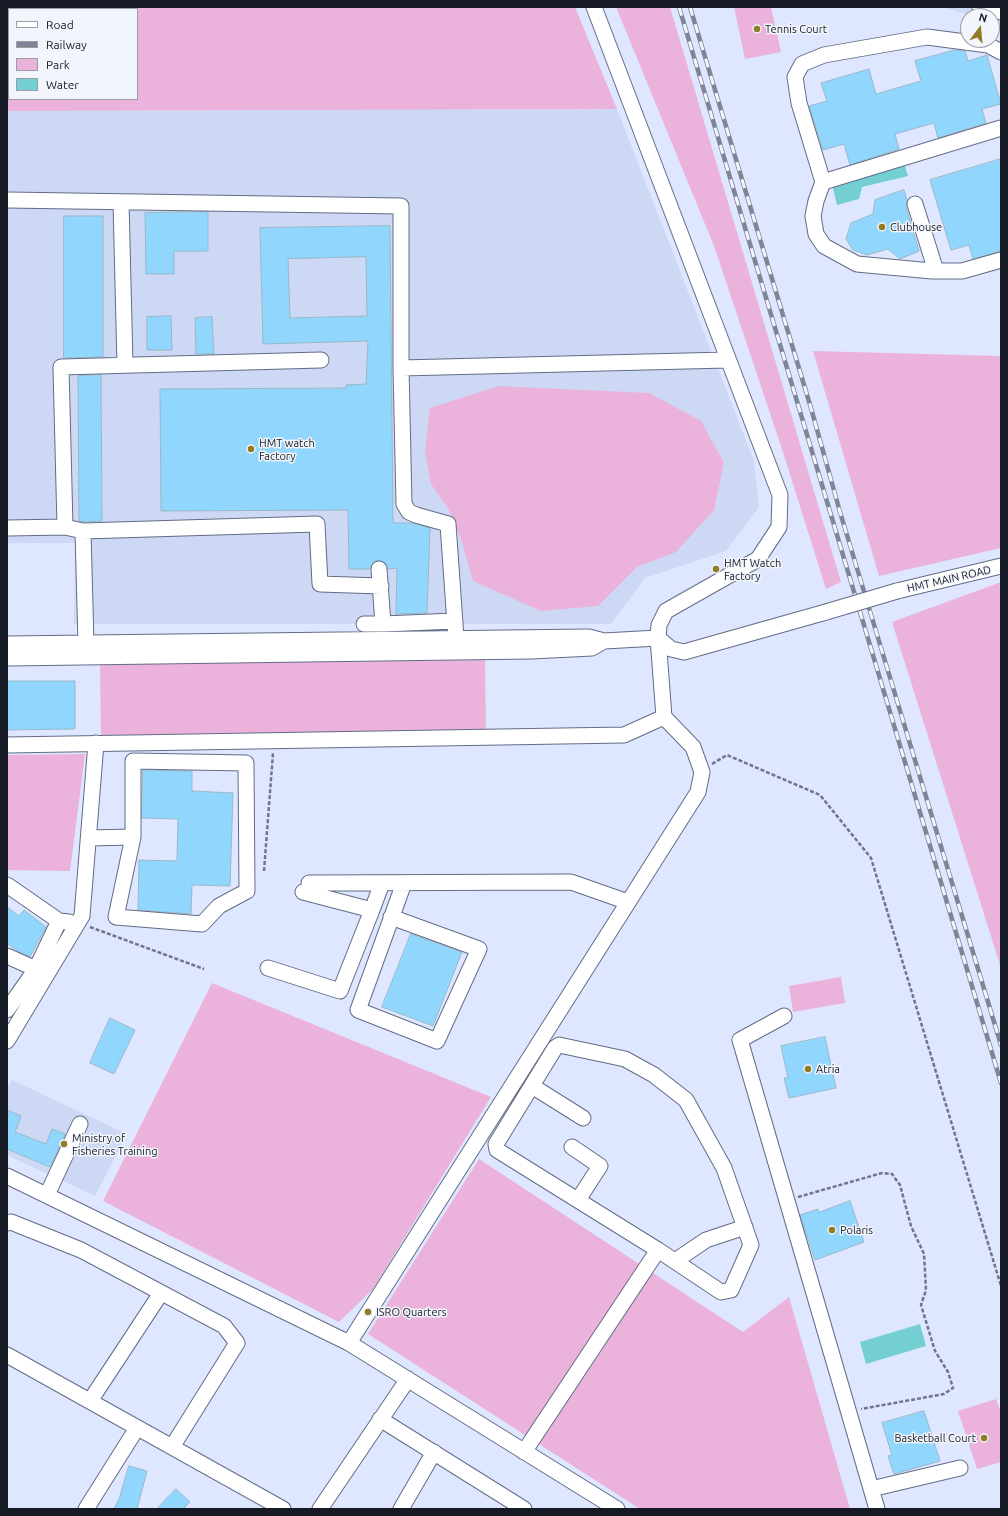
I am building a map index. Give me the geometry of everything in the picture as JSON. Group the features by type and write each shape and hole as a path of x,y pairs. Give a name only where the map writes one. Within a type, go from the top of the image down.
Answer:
{"street":[{"path":"349,1343 698,792 702,772 693,747 664,717 658,638 659,625 666,612 758,559 779,527 780,495 727,360 594,7"},
{"path":"980,7 1001,12"},
{"path":"1000,54 988,45 927,37 824,55 802,64 795,77 798,103 823,182 816,201 813,216 816,234 824,246 857,264 936,271 962,271 1001,260"},
{"path":"823,182 1001,128"},
{"path":"7,200 401,206 401,368 404,504 409,512 416,516 448,524 456,638"},
{"path":"121,202 125,365"},
{"path":"915,204 936,271"},
{"path":"65,527 61,368 321,360"},
{"path":"401,368 727,360"},
{"path":"7,528 65,527 83,531 317,524 320,584 381,586"},
{"path":"83,531 86,644"},
{"name":"HMT MAIN ROAD","path":"658,638 671,649 684,652 897,591 1001,566"},
{"path":"379,569 383,624"},
{"path":"364,624 455,621"},
{"path":"7,644 589,637 604,641 658,638"},
{"path":"7,658 531,652 592,648 604,641"},
{"path":"7,745 624,735 664,717"},
{"path":"7,1041 82,916 96,743"},
{"path":"133,761 246,763 247,891 219,906 202,924 116,917 133,837 133,761"},
{"path":"89,838 133,837"},
{"path":"372,910 306,888 382,883 572,882 628,902"},
{"path":"268,968 340,991 382,883"},
{"path":"391,917 479,950 437,1041 358,1010 391,917 404,883"},
{"path":"7,885 60,921 78,923"},
{"path":"7,1010 36,969 60,921"},
{"path":"7,956 36,969"},
{"path":"784,1016 740,1040 877,1509"},
{"path":"564,1045 625,1059 654,1074 686,1100 724,1168 751,1245 731,1290 721,1292 658,1250 578,1200 496,1148 496,1144 555,1048 564,1045"},
{"path":"532,1086 583,1118"},
{"path":"47,1195 80,1124"},
{"path":"572,1147 600,1166 578,1200"},
{"path":"7,1176 349,1343 617,1509"},
{"path":"7,1223 11,1222 81,1250 224,1326 237,1343 172,1447"},
{"path":"675,1261 706,1240 745,1227"},
{"path":"524,1452 658,1250"},
{"path":"90,1401 161,1293"},
{"path":"7,1355 283,1509"},
{"path":"320,1509 408,1379"},
{"path":"380,1419 434,1452 507,1505 524,1509"},
{"path":"86,1509 137,1428"},
{"path":"401,1509 434,1452"},
{"path":"871,1489 960,1468"}],"path":[{"path":"264,871 274,741"},
{"path":"702,772 727,755 820,795 871,858 1001,1286"},
{"path":"78,923 204,969"},
{"path":"786,1200 882,1173 892,1174 900,1185 911,1226 924,1254 926,1290 921,1305 935,1351 948,1372 953,1388 944,1394 848,1412"}],"shaded area":[{"path":"941,7 1001,7 1001,23 1000,8 960,8 960,12"},
{"name":"HMT Watch Factory","path":"617,109 754,461 759,507 726,551 645,578 611,624 74,624 75,543 7,543 7,111"},
{"name":"Ministry of Fisheries Training","path":"12,1080 127,1134 95,1196 7,1155 7,1088"}],"green space":[{"path":"7,7 575,7 617,109 7,111"},
{"path":"616,7 670,7 841,582 826,589 781,446 714,246"},
{"name":"Tennis Court","path":"734,7 771,7 781,52 745,59"},
{"path":"813,351 1001,356 1001,548 879,576"},
{"path":"498,386 649,393 701,421 724,463 714,510 676,552 637,567 598,606 541,611 473,581 461,539 448,508 431,484 425,452 430,408"},
{"path":"1001,582 1001,968 892,622"},
{"path":"485,660 486,733 101,737 100,664"},
{"path":"85,754 70,871 7,870 7,755"},
{"path":"841,977 845,1003 793,1012 789,986"},
{"path":"212,983 491,1097 373,1289 339,1322 103,1201"},
{"path":"479,1159 743,1332 789,1297 850,1509 640,1509 368,1334"},
{"name":"Basketball Court","path":"996,1399 1001,1413 1001,1462 977,1469 958,1411"}],"water":[{"path":"904,163 908,176 862,187 859,199 837,205 832,184"},
{"path":"920,1324 926,1346 866,1364 860,1342"}],"building":[{"path":"955,50 965,51 968,61 987,55 1001,104 982,109 986,123 938,138 934,123 895,134 899,149 850,165 844,144 823,150 809,106 827,101 821,83 869,69 876,94 921,81 915,61"},
{"path":"1001,159 1001,251 973,259 969,245 951,250 930,180"},
{"name":"Clubhouse","path":"904,190 907,200 906,207 919,251 900,259 888,249 867,255 853,250 846,239 851,223 873,214 875,200"},
{"path":"208,212 208,251 174,251 174,274 146,274 145,213"},
{"path":"64,216 103,216 103,357 64,358"},
{"path":"390,226 393,523 413,523 430,528 427,613 396,614 397,568 388,569 386,564 379,560 374,562 370,569 349,569 348,510 161,511 160,389 346,388 346,385 366,384 368,341 263,344 260,228","holes":["366,257 367,316 290,318 288,259"]},
{"path":"171,316 172,350 147,350 147,317"},
{"path":"212,317 214,354 196,354 195,318"},
{"path":"101,375 102,521 84,522 79,521 78,376"},
{"path":"7,681 75,681 75,729 7,730"},
{"path":"143,770 192,771 192,791 233,793 230,886 192,885 191,914 138,910 139,860 177,861 178,819 142,818"},
{"path":"7,907 19,916 24,910 46,927 30,957 14,949 7,943"},
{"path":"411,934 462,952 433,1026 382,1007"},
{"path":"110,1018 135,1030 114,1074 90,1063"},
{"name":"Atria","path":"825,1037 836,1088 789,1098 784,1078 788,1078 781,1046"},
{"path":"7,1110 21,1116 15,1132 46,1144 52,1129 65,1134 50,1167 7,1149"},
{"name":"Polaris","path":"850,1201 864,1242 815,1260 800,1215 818,1209 819,1212"},
{"path":"924,1411 940,1461 894,1474 888,1456 892,1455 882,1423"},
{"path":"129,1466 147,1471 137,1509 114,1509 119,1499"},
{"path":"176,1489 190,1502 183,1509 157,1509"}],"railway":[{"path":"679,7 1001,1083"},
{"path":"690,7 811,408 840,512 1001,1045"}],"place":[{"name":"Tennis Court","path":"757,29"},
{"name":"Clubhouse","path":"882,227"},
{"name":"HMT watch Factory","path":"251,449"},
{"name":"HMT Watch Factory","path":"716,569"},
{"name":"Atria","path":"808,1069"},
{"name":"Ministry of Fisheries Training","path":"64,1144"},
{"name":"Polaris","path":"832,1230"},
{"name":"ISRO Quarters","path":"368,1312"},
{"name":"Basketball Court","path":"984,1438"}]}
